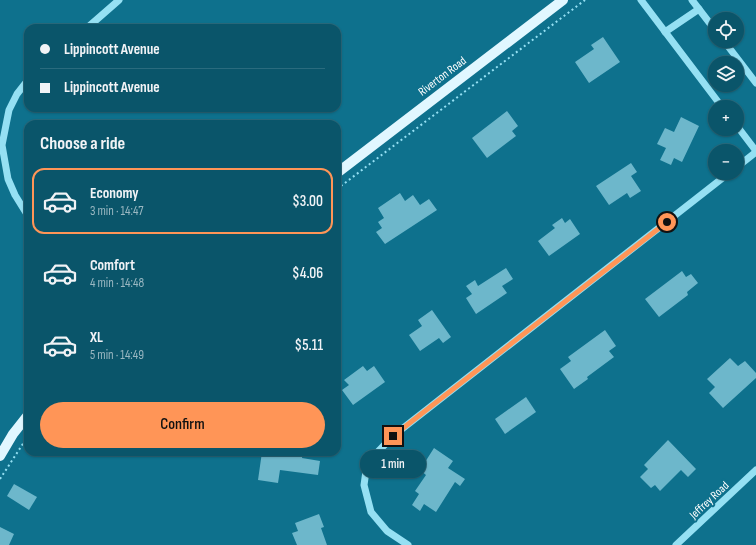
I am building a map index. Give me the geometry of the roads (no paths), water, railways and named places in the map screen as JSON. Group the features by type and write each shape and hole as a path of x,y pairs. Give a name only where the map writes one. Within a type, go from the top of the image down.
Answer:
{"main road":[{"name":"Riverton Road","path":"341,170 563,0"},
{"path":"0,456 12,434 24,420"}],"street":[{"path":"91,24 118,0"},
{"path":"641,0 717,100"},
{"path":"692,0 708,21"},
{"path":"665,32 699,9"},
{"path":"729,48 756,83"},
{"path":"24,85 17,94 9,110 2,145 8,179 15,195 24,210"},
{"path":"744,136 756,152 744,161"},
{"path":"408,545 388,531 371,512 364,485 366,471 372,458 393,436 720,180"},
{"name":"Jeffrey Road","path":"676,545 756,470"}]}
